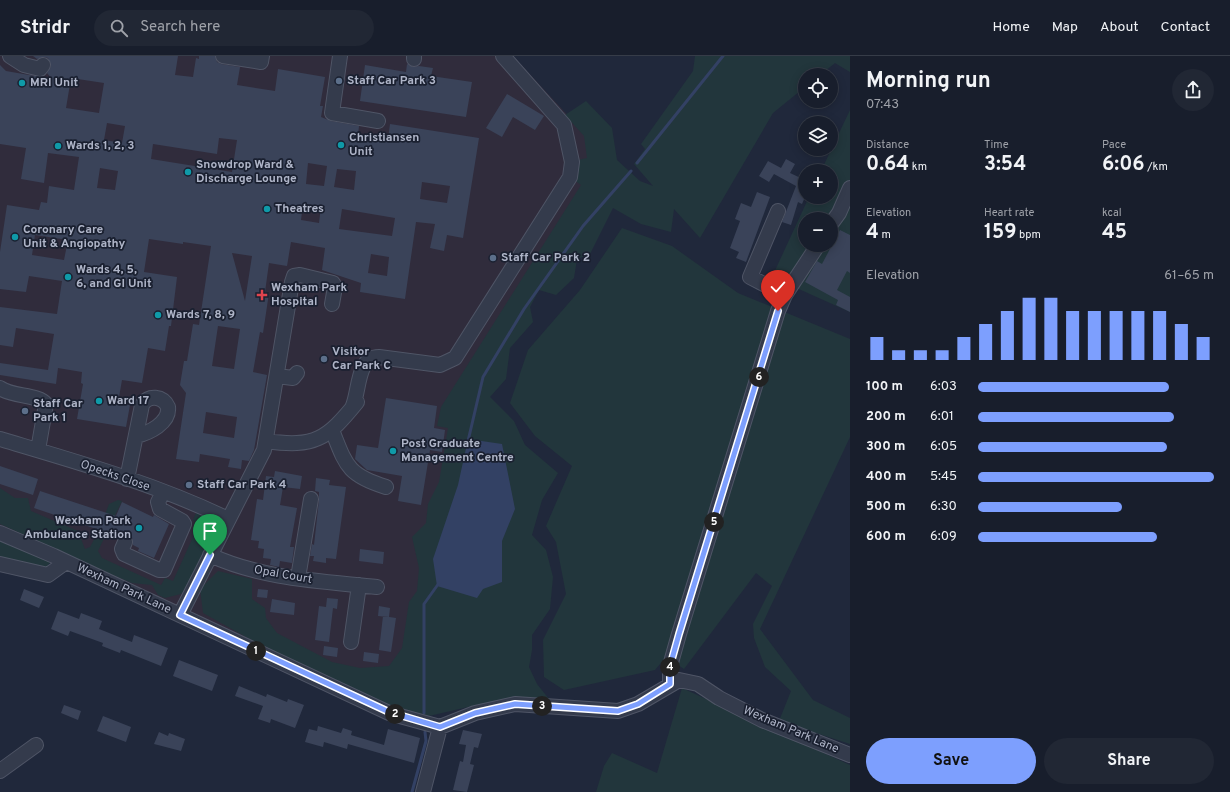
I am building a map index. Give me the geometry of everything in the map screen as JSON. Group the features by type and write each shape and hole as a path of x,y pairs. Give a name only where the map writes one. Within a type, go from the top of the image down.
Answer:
{"street":[{"path":"223,56 261,62 262,56"},
{"path":"340,56 332,114 378,121"},
{"path":"266,441 302,444 315,440 332,430 366,390 374,361 382,357 440,365 455,358 570,177 572,162 564,125 503,56"},
{"path":"18,57 24,66 39,69 42,68 43,65"},
{"path":"838,214 850,188"},
{"path":"778,211 750,277 785,295"},
{"path":"670,684 670,666 778,311 785,295 813,252"},
{"path":"180,615 261,455 266,441 294,276 300,275 334,283 335,287 332,304"},
{"path":"277,376 292,379 297,373"},
{"path":"0,388 7,393 40,400 46,404 38,450"},
{"path":"332,430 350,469 373,483 386,487"},
{"path":"127,479 136,436"},
{"name":"Opecks Close","path":"0,439 127,479 228,519"},
{"path":"125,542 122,549 124,554 159,570 164,570 184,523 160,509 158,502 163,492"},
{"path":"298,578 311,500"},
{"name":"Wexham Park Lane","path":"0,533 66,562 389,712 440,727 475,713 515,704 618,711 638,704 679,680 698,684 719,698 762,720 850,755"},
{"name":"Opal Court","path":"210,555 228,563 258,572 376,587"},
{"path":"0,564 48,575 66,562"},
{"path":"351,642 359,585"},
{"path":"423,792 440,727"},
{"path":"0,771 36,744"}],"shaded area":[{"name":"Wexham Park Hospital","path":"0,56 513,56 586,135 593,187 457,403 397,695 387,705 160,598 0,525"},
{"path":"695,56 850,56 850,72 835,63 829,68 798,68 798,93 773,113 700,238 674,209 671,232 641,224 613,208 590,254 577,259 574,278 556,295 539,290 530,307 533,322 510,348 506,379 490,397 514,421 525,445 558,473 542,500 532,535 546,550 553,577 550,609 532,635 532,650 529,667 537,684 549,699 494,701 429,716 402,711 273,652 203,613 200,589 218,571 252,579 252,599 265,608 266,618 277,633 332,662 360,668 389,666 402,648 409,602 417,591 419,568 412,537 426,523 428,504 439,482 448,428 437,426 441,407 581,185 574,180 578,160 587,158 584,136 565,115 586,101 612,128 617,160 640,181 653,186 634,164 645,149 641,144 693,71"},
{"path":"850,110 850,312 772,277 798,221 798,252 838,252 838,212 802,212 806,204 838,204 838,164 824,164 828,156 838,156 838,135"},
{"path":"622,228 672,246 738,293 850,339 850,437 760,629 813,700 850,718 850,744 779,721 791,691 765,667 754,638 753,624 772,586 756,573 684,669 675,663 683,636 655,670 564,690 544,677 543,640 566,594 556,542 546,526 572,466 535,436 510,403 528,350 580,290"},
{"path":"0,488 15,498 28,498 31,511 78,531 85,549 90,547 99,530 109,504 118,500 122,501 98,551 102,558 161,585 165,578 173,581 199,524 193,520 197,511 214,519 216,530 189,586 181,594 165,598 158,595 152,585 132,583 117,577 0,524"},
{"path":"0,538 51,561 44,571 0,560"},
{"path":"682,688 850,765 850,792 596,792 604,766 612,753 657,773"}],"water":[{"path":"468,439 502,444 515,509 502,541 502,582 483,589 477,598 437,586 433,559 458,485"}],"building":[{"path":"33,56 178,56 175,75 193,77 196,58 199,59 199,56 215,56 217,62 221,64 240,67 237,85 275,91 278,69 325,77 320,106 323,106 321,117 331,121 359,126 358,135 388,139 390,124 479,138 463,238 447,235 444,251 430,248 435,224 416,222 405,299 360,292 361,283 322,270 325,248 291,242 287,266 269,263 265,292 269,293 263,333 260,332 253,372 267,375 254,450 249,461 242,460 241,469 228,467 230,459 200,454 199,462 176,459 186,393 180,385 184,361 187,361 193,324 199,325 211,246 149,239 144,272 177,277 171,326 169,326 165,351 148,348 142,383 122,380 118,403 130,405 126,427 77,419 83,384 81,383 82,372 58,368 56,384 0,375 0,363 48,370 54,334 16,328 13,347 0,345 0,307 57,314 62,281 29,276 26,292 0,289 0,252 7,205 39,210 41,202 47,203 49,186 74,190 79,157 48,153 44,183 21,179 26,148 0,144 0,65 6,71 52,79 47,73 51,66 48,58 44,57 37,59","holes":["71,78 104,83 99,113 66,108","107,123 125,126 122,143 104,140","219,138 237,140 232,172 151,159 153,144 217,154","308,163 327,166 324,186 306,184","100,168 118,171 115,190 97,188","337,169 356,171 354,190 334,187","422,182 450,186 447,203 420,199","303,204 321,206 319,223 301,220","342,209 395,218 392,236 339,229","35,235 68,240 64,260 32,255","232,253 252,256 245,301","371,254 389,257 387,276 368,273","218,326 240,329 234,369 212,366","206,412 237,417 234,438 203,433"]},
{"path":"407,64 414,67 419,66 433,68 431,76 472,82 466,117 360,101 365,65 406,72"},
{"path":"507,94 544,116 535,130 513,117 502,137 486,128"},
{"path":"786,159 795,164 790,173 798,177 798,202 791,225 782,222 796,186 774,174 769,182 759,176 768,161 781,168"},
{"path":"757,192 770,197 746,262 736,258 739,252 730,248 740,221 735,219 741,203 751,207"},
{"path":"840,230 850,235 850,273 847,271 837,290 850,297 850,312 836,305 838,300 805,282 817,261 822,264 828,252 838,252 838,234"},
{"name":"Post Graduate Management Centre","path":"386,398 437,406 434,428 445,430 442,452 430,450 421,505 398,501 402,476 367,470 355,459 357,445 378,448"},
{"path":"0,466 38,479 33,495 0,484"},
{"path":"275,471 302,476 300,489 283,487 280,505 297,508 290,547 294,547 292,563 280,561 279,567 270,565 271,559 263,558 264,549 258,548 259,541 251,540 257,499 263,500 266,476 274,477"},
{"path":"316,478 330,480 329,485 346,487 336,559 326,558 326,563 313,561 314,556 310,556 312,544 314,545 319,500 319,492 315,491"},
{"path":"40,491 116,516 122,502 153,517 154,515 169,524 154,558 138,551 139,548 133,545 132,537 128,534 120,535 117,538 108,533 34,508"},
{"path":"360,549 384,552 383,564 359,561"},
{"path":"24,589 44,597 39,608 20,600"},
{"path":"258,589 268,590 267,598 257,597"},
{"path":"327,598 338,599 337,609 333,608 329,642 315,640 319,606 326,607"},
{"path":"272,599 295,603 294,615 270,612"},
{"path":"379,606 390,608 389,617 378,616"},
{"path":"58,611 79,619 81,613 102,621 99,629 132,642 134,635 168,648 161,666 121,650 120,653 102,646 103,643 70,631 68,636 51,629"},
{"path":"383,616 396,618 391,652 379,650"},
{"path":"324,646 338,648 337,657 323,655"},
{"path":"364,652 379,654 378,663 363,661"},
{"path":"179,660 218,675 212,691 173,676"},
{"path":"239,686 266,697 267,694 287,702 288,699 304,705 295,728 271,719 270,723 258,719 263,706 235,696"},
{"path":"64,705 81,711 78,720 61,713"},
{"path":"103,716 131,727 126,742 97,731"},
{"path":"318,726 341,733 343,728 352,731 351,735 384,745 388,729 420,738 414,763 348,744 347,749 324,742 323,747 305,742 309,729 317,731"},
{"path":"463,730 482,734 478,748 474,747 470,764 474,765 467,792 453,790 460,761 463,762 466,745 459,744"},
{"path":"159,732 168,736 169,733 185,739 181,751 154,744"}],"waterway":[{"path":"637,163 723,56"},
{"path":"468,441 483,377 524,309 583,226 631,171"},
{"path":"424,713 424,604 439,583"},
{"path":"412,792 426,741 425,732"}],"place":[{"name":"Staff Car Park 3","path":"339,81"},
{"name":"MRI Unit","path":"22,83"},
{"name":"Christiansen Unit","path":"341,145"},
{"name":"Wards 1, 2, 3","path":"58,146"},
{"name":"Snowdrop Ward & Discharge Lounge","path":"188,172"},
{"name":"Theatres","path":"267,209"},
{"name":"Coronary Care Unit & Angiopathy","path":"15,237"},
{"name":"Staff Car Park 2","path":"493,258"},
{"name":"Wards 4, 5, 6, and GI Unit","path":"68,277"},
{"name":"Wexham Park Hospital","path":"262,295"},
{"name":"Wards 7, 8, 9","path":"158,315"},
{"name":"Visitor Car Park C","path":"324,359"},
{"name":"Ward 17","path":"99,401"},
{"name":"Staff Car Park 1","path":"25,411"},
{"name":"Post Graduate Management Centre","path":"393,451"},
{"name":"Staff Car Park 4","path":"189,485"},
{"name":"Wexham Park Ambulance Station","path":"139,528"}],"route":[{"path":"210,555 180,615 389,712 440,727 475,713 515,704 618,711 638,704 670,684 670,666 679,634 760,376 778,311"}]}
